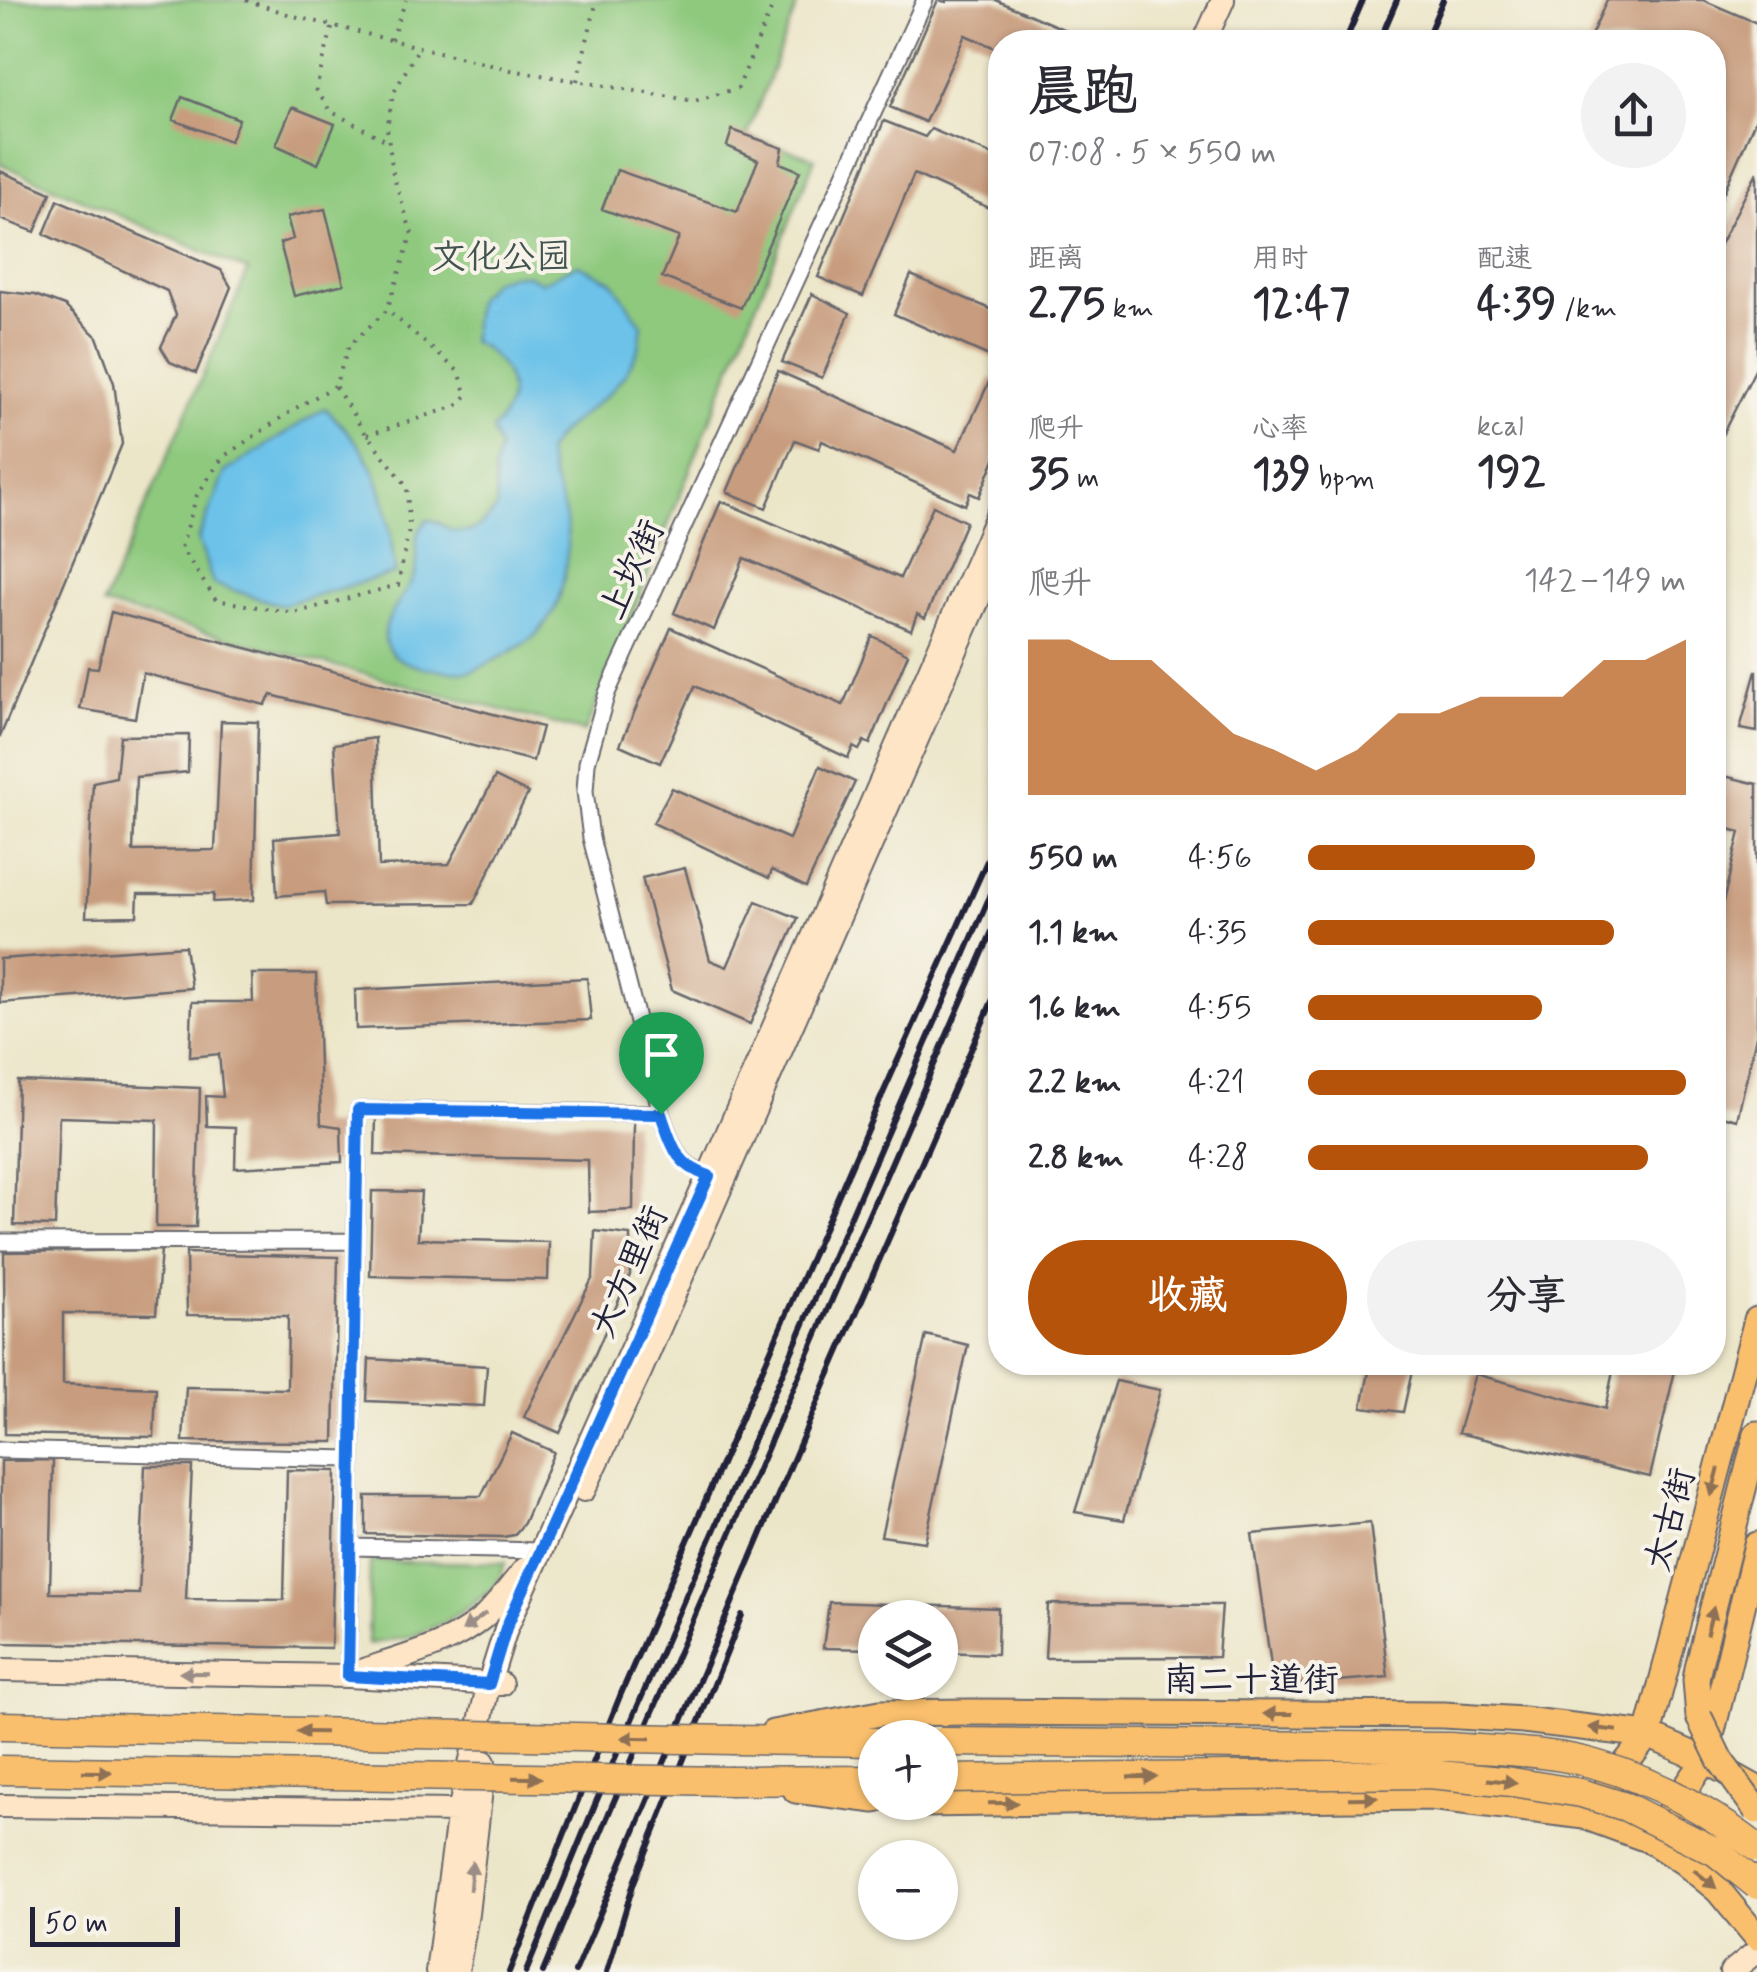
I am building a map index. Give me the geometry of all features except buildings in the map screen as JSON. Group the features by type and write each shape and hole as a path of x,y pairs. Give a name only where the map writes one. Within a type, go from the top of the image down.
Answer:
{"highway":[{"path":"0,1726 858,1742"},
{"path":"958,1742 1450,1747 1528,1753 1595,1764 1641,1780 1681,1797 1757,1848"},
{"path":"0,1770 858,1780"},
{"path":"958,1779 1429,1774 1512,1782 1581,1793 1626,1807 1716,1852 1757,1886"}],"main road":[{"path":"1209,30 1222,0"},
{"path":"1223,30 1236,0"},
{"name":"大方里街","path":"457,1972 484,1760 506,1628 988,537"},
{"name":"大方里街","path":"437,1972 459,1811 495,1684 640,1372 988,575"},
{"name":"太古街","path":"1648,1735 1757,1320"},
{"name":"太古街","path":"1757,1434 1696,1680 1700,1717 1720,1760 1757,1810"},
{"path":"1650,1840 1705,1760 1757,1545"},
{"path":"348,1676 454,1636 484,1616 540,1551"},
{"path":"0,1670 348,1676 495,1684"},
{"name":"南二十道街","path":"733,1740 880,1713 1444,1715 1648,1735 1757,1789"},
{"path":"1584,1816 1648,1735"},
{"path":"732,1781 858,1798"},
{"path":"958,1804 1430,1797 1584,1816 1650,1840 1684,1862 1718,1890 1757,1937"},
{"path":"0,1806 459,1811"},
{"path":"1731,1972 1757,1951"}],"street":[{"name":"上坎街","path":"709,1176 691,1170 674,1150 661,1114 591,838 585,792 587,763 607,693 925,0"},
{"path":"348,1676 358,1110 661,1114"},
{"path":"0,1242 354,1241"},
{"path":"0,1450 350,1460"},
{"path":"350,1548 540,1551"}],"path":[{"path":"246,0 333,26 512,70 694,101 738,88 775,0"},
{"path":"391,40 406,0"},
{"path":"576,81 596,0"},
{"path":"333,26 316,89 330,111 388,142"},
{"path":"335,386 407,486 409,529 398,585 294,612 216,600 181,548 197,494 223,457 335,386 349,346 387,310 412,234 393,174 387,128 393,94 419,47"},
{"path":"367,435 457,406 467,395 459,372 387,310"}],"green space":[{"name":"文化公园","path":"0,0 799,0 747,136 815,158 585,732 103,605 248,271 0,164"},
{"path":"370,1561 505,1563 497,1584 443,1623 410,1637 368,1644"}],"water":[{"path":"578,265 612,281 642,325 639,348 626,373 608,394 562,431 546,452 567,532 565,568 556,605 532,638 471,671 412,665 393,654 385,637 390,617 416,570 416,540 421,528 431,520 456,532 470,531 497,508 494,469 499,449 492,430 508,405 510,392 503,368 471,341 476,298 494,280 527,275 541,282"},
{"path":"325,408 359,445 374,471 386,508 395,573 281,605 213,584 198,539 225,472"}],"railway":[{"path":"1350,30 1363,0"},
{"path":"1384,30 1397,0"},
{"path":"1430,30 1443,0"},
{"path":"509,1972 620,1696 988,859"},
{"path":"526,1972 596,1802 988,901"},
{"path":"543,1972 988,941"},
{"path":"575,1972 988,1011"},
{"path":"607,1972 634,1882 742,1615"}],"route":[{"path":"358,1110 661,1114 674,1150 691,1170 709,1176 506,1628 489,1684 348,1676 358,1110"}]}
